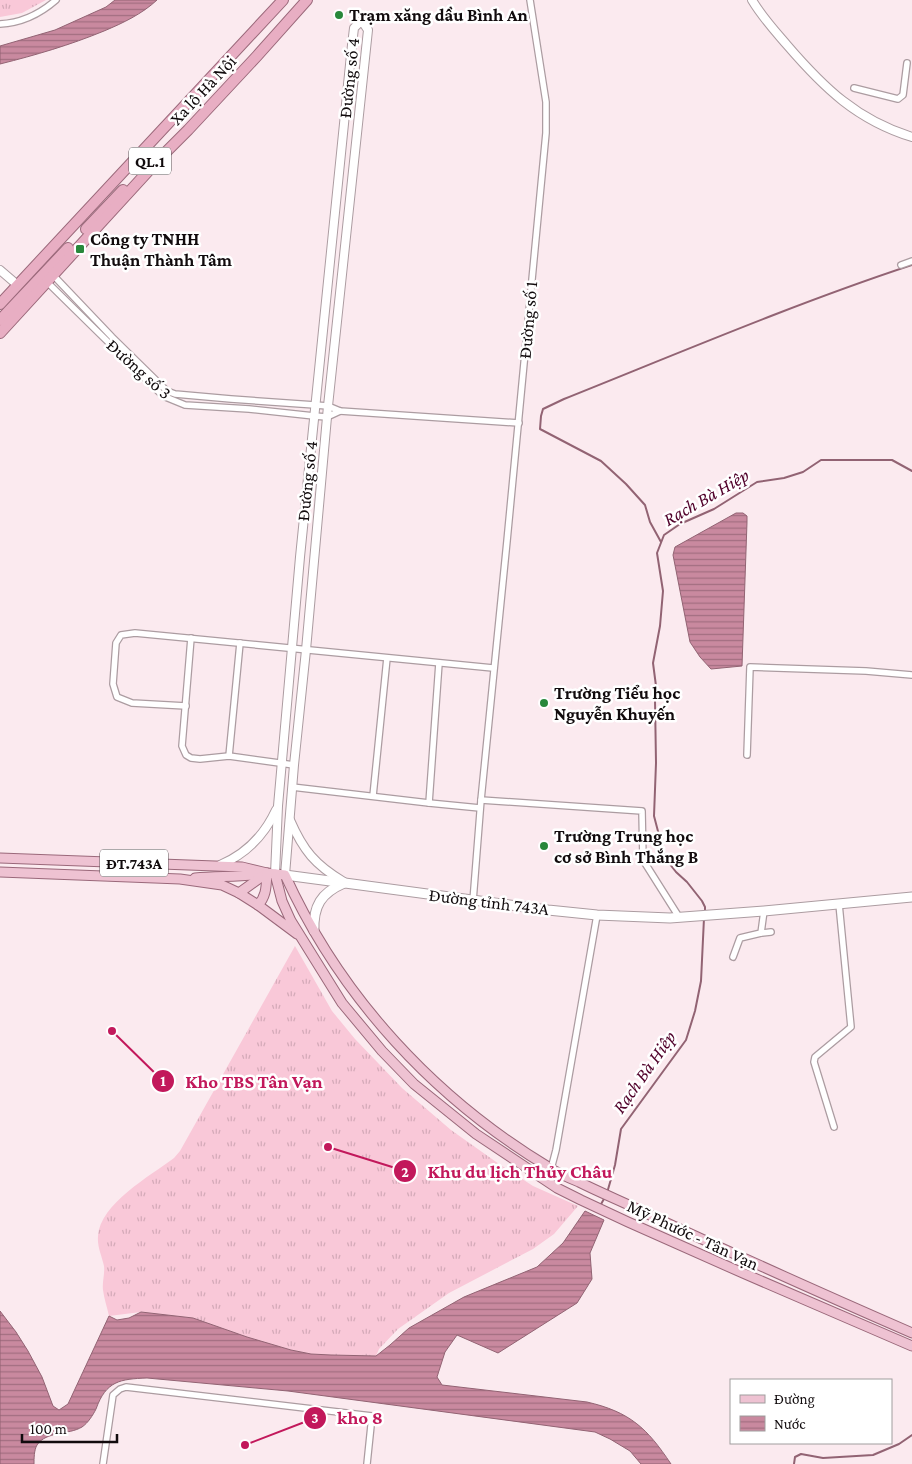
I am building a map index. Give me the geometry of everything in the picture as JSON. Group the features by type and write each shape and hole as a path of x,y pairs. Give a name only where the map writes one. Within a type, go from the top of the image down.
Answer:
{"highway":[{"name":"Xa lộ Hà Nội","path":"0,304 15,284 275,0"},
{"name":"Xa lộ Hà Nội","path":"0,297 15,284 283,0"},
{"name":"Xa lộ Hà Nội","path":"0,333 47,275 298,0"},
{"name":"Xa lộ Hà Nội","path":"0,320 113,211 307,0"}],"main road":[{"name":"ĐT.743A","path":"0,858 242,867 271,873"},
{"name":"Mỹ Phước - Tân Vạn","path":"0,872 180,879 222,885 258,905 300,936"},
{"name":"ĐT.743A","path":"180,879 209,876 223,879 248,879 271,873"},
{"path":"239,893 271,873 285,875"},
{"path":"258,905 265,895 271,873"},
{"name":"Mỹ Phước - Tân Vạn","path":"271,873 286,910 300,936 342,1003 402,1073 476,1134 557,1188 581,1200 912,1346"},
{"name":"Đường tỉnh 743A","path":"285,875 597,915 679,917 764,911"},
{"name":"Mỹ Phước - Tân Vạn","path":"285,875 334,965 362,1004 414,1062 468,1111 551,1169 763,1268 912,1332"},
{"path":"314,931 314,916 318,904 331,890 345,882"},
{"path":"764,911 912,897"},
{"path":"402,1073 414,1062"}],"street":[{"path":"0,24 13,23 31,16 56,0"},
{"name":"Đường số 1","path":"474,900 480,808 493,668 546,133 546,102 530,0"},
{"path":"752,0 769,24 806,68 844,103 894,132 912,137"},
{"name":"Đường số 4","path":"271,873 315,405 352,45 354,28 360,22 368,30 328,406 285,875"},
{"path":"854,88 898,99 903,95 909,82 907,63"},
{"path":"901,265 912,261"},
{"path":"0,270 15,284"},
{"name":"Đường số 3","path":"47,275 160,384 175,394 231,400 328,406 340,410 518,423"},
{"name":"Đường số 3","path":"47,275 163,396 185,405 249,409 327,418"},
{"path":"173,401 175,394"},
{"path":"327,418 340,410"},
{"path":"186,706 132,703 118,696 113,684 116,643 121,635 129,633 191,638 493,668"},
{"path":"191,638 182,746 186,755 191,758 200,759 229,756 294,765"},
{"path":"229,756 240,643"},
{"path":"373,796 387,658"},
{"path":"429,803 439,663"},
{"path":"747,755 750,667 866,671 912,675"},
{"path":"292,787 480,808"},
{"path":"481,800 642,811 643,860 679,917"},
{"path":"218,866 232,860 255,843 264,832 278,806"},
{"path":"289,818 305,850 330,874 345,882"},
{"path":"834,1127 814,1062 815,1058 852,1027 839,904"},
{"path":"761,933 764,911"},
{"path":"551,1169 559,1134 597,915"},
{"path":"733,957 740,938 771,932"},
{"path":"103,1464 113,1395 120,1388 126,1387 372,1416 367,1464"}],"green space":[{"path":"0,0 46,0 22,13 0,17"},
{"path":"295,946 332,1011 355,1039 402,1088 451,1130 499,1164 533,1186 578,1206 554,1234 533,1249 449,1293 398,1329 379,1349 376,1356 311,1354 291,1350 193,1318 141,1312 109,1316 104,1296 104,1266 98,1236 101,1224 107,1213 128,1192 174,1158 180,1151"}],"water":[{"path":"115,0 157,0 132,18 104,31 53,49 0,64 0,46 55,30 106,7"},
{"path":"736,513 743,513 747,516 742,666 711,669 690,642 673,555 675,547"},
{"path":"585,1211 604,1220 590,1253 592,1279 577,1303 498,1353 457,1335 445,1352 437,1377 442,1385 587,1402 602,1406 636,1423 654,1441 671,1464 641,1464 630,1451 595,1432 288,1391 147,1378 129,1379 109,1387 104,1392 92,1416 82,1427 46,1437 37,1445 34,1464 0,1464 0,1311 28,1351 42,1377 53,1406 59,1410 68,1404 109,1316 117,1320 129,1318 141,1312 193,1318 291,1350 311,1354 376,1356 409,1328 464,1297 537,1267 563,1243"}],"waterway":[{"path":"661,542 650,522 645,505 626,484 601,461 540,429 543,409 737,329 912,265"},
{"name":"Rạch Bà Hiệp","path":"705,913 702,901 665,858 654,816 656,686 653,663 660,626 663,591 657,553 664,535 680,524 714,509 757,482 784,478 803,472 821,460 892,460 912,471"},
{"name":"Rạch Bà Hiệp","path":"607,1193 615,1165 621,1129 686,1040 695,1011 701,981 704,918"},
{"name":"Rạch Bà Hiệp","path":"600,1206 605,1197"},
{"path":"794,1464 795,1457 801,1454 823,1458 873,1455 899,1444 912,1435"}],"place":[{"name":"Trạm xăng dầu Bình An","path":"339,15"},
{"name":"Công ty TNHH Thuận Thành Tâm","path":"80,249"},
{"name":"Trường Tiểu học Nguyễn Khuyến","path":"544,703"},
{"name":"Trường Trung học cơ sở Bình Thắng B","path":"544,846"},
{"name":"Kho TBS Tân Vạn","path":"112,1031"},
{"name":"Khu du lịch Thủy Châu","path":"328,1147"},
{"name":"kho 8","path":"245,1445"}]}
